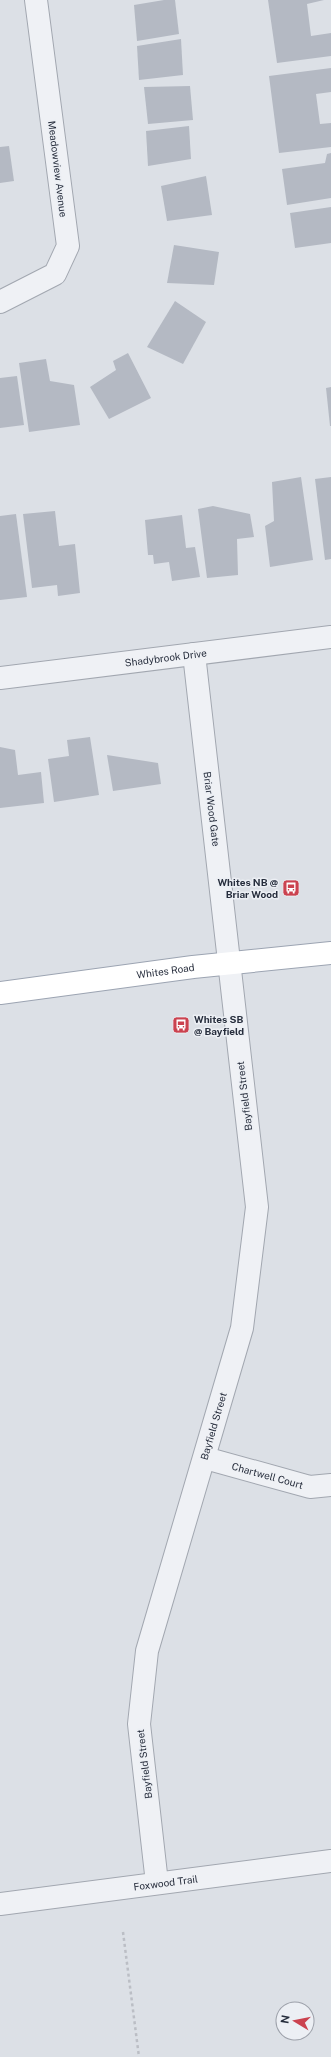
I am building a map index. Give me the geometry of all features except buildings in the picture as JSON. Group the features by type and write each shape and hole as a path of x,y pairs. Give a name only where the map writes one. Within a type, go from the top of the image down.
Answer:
{"main road":[{"name":"Whites Road","path":"0,993 331,953"}],"street":[{"name":"Meadowview Avenue","path":"0,302 55,274 68,246 36,0"},
{"name":"Shadybrook Drive","path":"0,678 331,637"},
{"name":"Briar Wood Gate","path":"194,654 230,964"},
{"name":"Bayfield Street","path":"156,1883 139,1724 147,1650 205,1458 242,1328 257,1207 230,964"},
{"name":"Chartwell Court","path":"205,1458 261,1475 310,1486 331,1485"},
{"name":"Foxwood Trail","path":"0,1904 118,1890 156,1883 331,1861"}],"path":[{"path":"123,1932 139,2057"}],"place":[{"name":"Whites NB @ Briar Wood","path":"291,888"},
{"name":"Whites SB @ Bayfield","path":"181,1025"}]}
